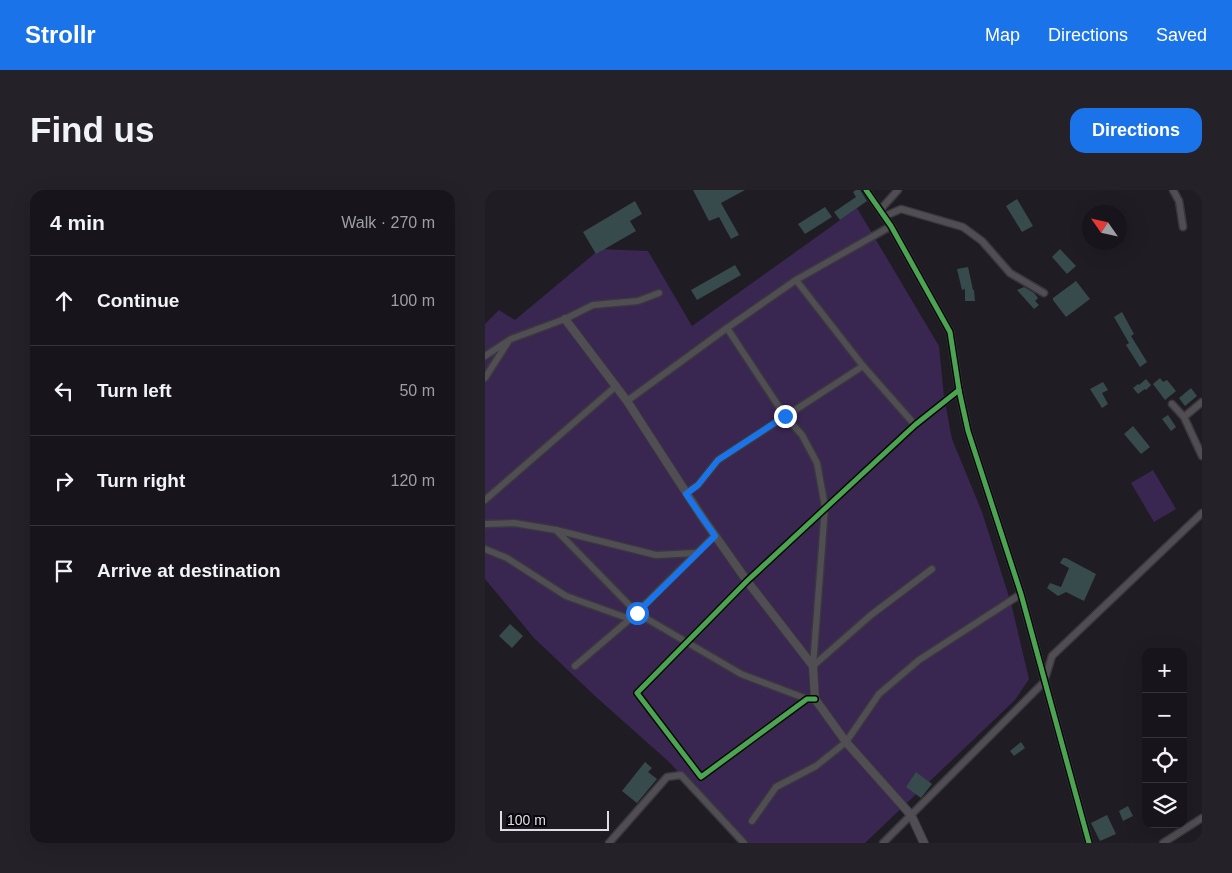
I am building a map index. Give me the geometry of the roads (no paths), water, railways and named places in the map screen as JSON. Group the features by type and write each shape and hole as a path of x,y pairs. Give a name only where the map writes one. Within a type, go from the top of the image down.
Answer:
{"street":[{"path":"866,190 891,226 950,332 959,390 968,431 1021,594 1089,843"},
{"path":"880,210 898,190"},
{"path":"1173,190 1179,201 1183,227"},
{"path":"885,216 901,209 963,227 983,241 1010,273 1044,293"},
{"path":"627,401 796,280 891,226"},
{"path":"796,280 863,366 915,425"},
{"path":"485,356 511,339 565,319 593,305 638,301 659,293"},
{"path":"565,319 627,401 686,494 747,581 813,666"},
{"path":"727,328 785,416 802,435 817,463 825,507 811,699"},
{"path":"485,378 511,339"},
{"path":"686,494 698,485 718,460 863,366"},
{"path":"485,500 615,387"},
{"path":"811,699 701,777 637,693 747,581 825,507 915,425 959,390"},
{"path":"1184,417 1202,402"},
{"path":"1172,404 1184,417 1202,456"},
{"path":"883,843 1044,682 1052,656 1202,513"},
{"path":"485,524 514,523 556,530 656,555 696,553"},
{"path":"556,530 637,613 741,674 811,699 846,742 911,815 924,843"},
{"path":"575,666 631,619 715,536"},
{"path":"485,549 507,558 566,596 631,619"},
{"path":"813,666 871,615 932,569"},
{"path":"752,821 776,787 816,766 846,742 879,694 919,660 1021,594"},
{"path":"609,843 667,778 681,775 744,843"},
{"path":"1163,843 1202,818"}]}
